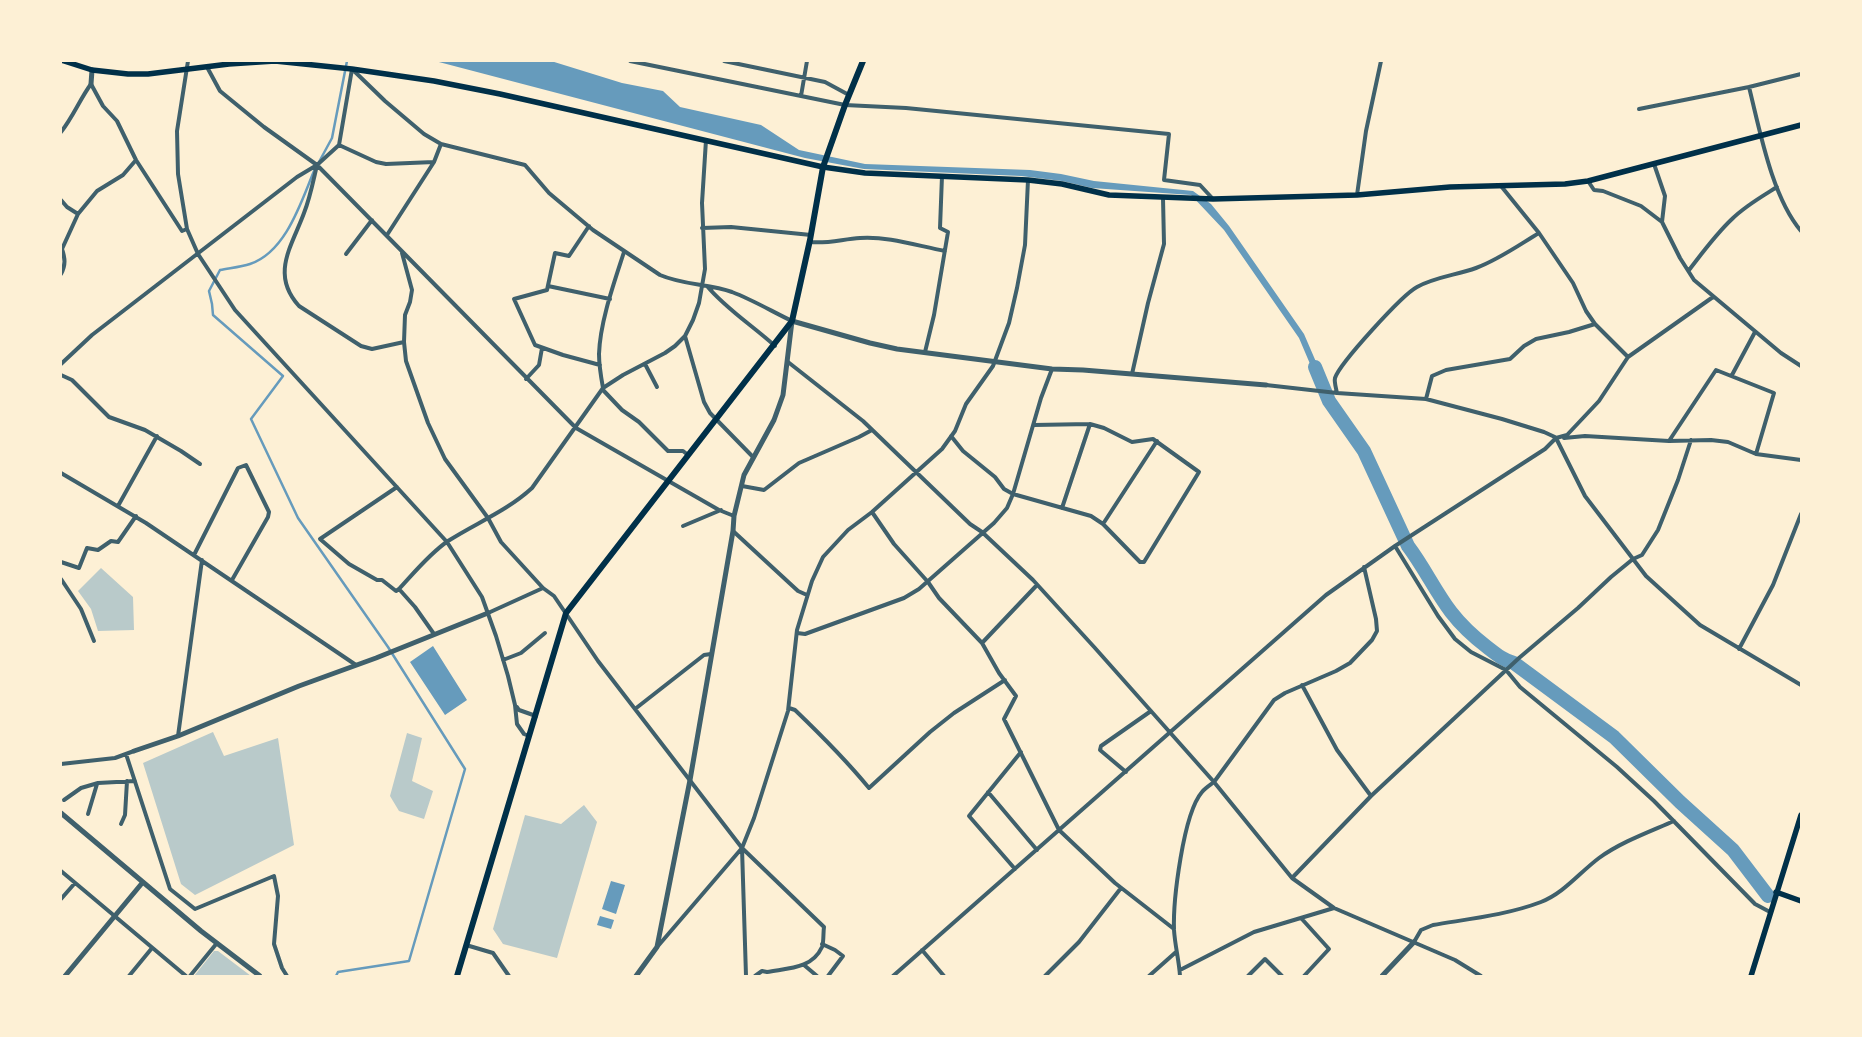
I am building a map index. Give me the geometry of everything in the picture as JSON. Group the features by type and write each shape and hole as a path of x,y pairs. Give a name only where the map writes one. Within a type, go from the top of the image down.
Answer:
{"main road":[{"path":"64,61 92,70 128,74 275,61 337,64 352,69 434,81 823,167 865,173 1028,180 1062,184 1109,195 1163,198 1213,199 1357,195 1450,187 1565,184 1588,181 1801,125"},
{"path":"457,976 566,613 792,322 823,167 863,61"},
{"path":"1751,976 1801,815"},
{"path":"1776,892 1801,901"}],"street":[{"path":"188,61 185,70 177,131 178,174 187,229 198,254 235,310 447,542 482,598 503,660 515,705 517,724 524,734 530,736"},
{"path":"630,61 845,105 906,108 1169,134 1164,180 1200,185 1213,199"},
{"path":"724,61 825,82 849,95"},
{"path":"801,96 807,61"},
{"path":"1357,195 1366,131 1381,61"},
{"path":"207,67 220,90 264,127 317,165 576,428 734,516"},
{"path":"352,69 385,101 424,134 441,144 525,165 549,193 589,226 660,276 732,292 792,322 870,343 995,362 1052,369 1426,399 1502,419 1544,432 1556,438 1585,436 1668,441 1728,442 1756,454 1801,460"},
{"path":"61,364 92,335 317,165 339,145 352,69"},
{"path":"61,132 91,84 92,70"},
{"path":"1639,109 1749,87 1801,74"},
{"path":"91,84 103,106 117,121 136,160 182,230 187,229"},
{"path":"1749,87 1777,187 1785,208 1801,232"},
{"path":"399,590 421,565 447,542 523,496 532,488 603,389 665,353 684,336 693,320 705,285 702,204 706,140"},
{"path":"387,235 434,162 441,144"},
{"path":"339,145 376,162 386,164 434,162"},
{"path":"61,274 64,269 65,259 62,249 78,214 97,191 123,174 136,160"},
{"path":"1654,164 1665,196 1662,222"},
{"path":"317,165 304,213 287,252 284,274 293,299 299,306 361,346 372,348 404,342"},
{"path":"925,352 948,232 940,228 942,176"},
{"path":"636,976 657,947 742,848 754,818 789,708 797,633 807,595 822,557 848,530 872,512 942,449 951,436 966,404 995,362 1009,324 1018,288 1025,245 1028,180"},
{"path":"1588,181 1594,190 1603,191 1642,206 1662,222 1680,258 1694,280 1781,353 1801,366"},
{"path":"1501,186 1540,233 1573,283 1586,312 1628,358"},
{"path":"1689,270 1714,238 1733,218 1777,187"},
{"path":"1132,374 1164,244 1163,198"},
{"path":"61,200 67,208 78,214"},
{"path":"346,254 372,220"},
{"path":"589,226 569,256 555,253 547,290 514,299 533,342 542,348 600,365"},
{"path":"702,228 731,228 830,242 860,238 885,239 945,251"},
{"path":"1337,393 1335,380 1339,371 1371,331 1401,298 1417,287 1477,268 1540,233"},
{"path":"624,252 610,299 601,340 600,365 603,389 622,410 639,422 668,451 683,451 688,455"},
{"path":"402,253 412,290 405,315 404,342 406,361 432,433 445,459 488,518 501,542 543,588 554,596 598,661 742,848 824,927 822,944 810,962 804,966 767,972 762,971 755,976"},
{"path":"705,285 774,346"},
{"path":"548,286 594,294 610,299"},
{"path":"893,976 1326,595 1395,546 1545,449 1556,438 1567,435 1599,401 1628,358 1713,297"},
{"path":"657,947 690,780 734,516 744,475 779,409 788,362 792,322"},
{"path":"1426,399 1432,376 1446,370 1510,359 1524,346 1536,339 1595,324"},
{"path":"1732,375 1755,332"},
{"path":"684,336 704,402 710,413 753,457"},
{"path":"526,379 539,364 542,348"},
{"path":"788,362 872,430 1037,585 1171,732 1292,878 1334,908 1455,960 1482,976"},
{"path":"645,364 657,387"},
{"path":"797,633 805,634 897,600 919,589 994,523 1007,508 1041,398 1052,369"},
{"path":"1668,441 1716,370 1774,393 1756,454"},
{"path":"61,375 72,380 109,417 157,436 200,464"},
{"path":"951,436 963,451 995,477 1004,489 1012,494 1091,516 1103,524 1140,562 1144,562 1200,472 1154,439 1132,442 1104,428 1090,424 1034,425"},
{"path":"1062,508 1090,424"},
{"path":"742,486 764,490 799,463 859,438 872,430"},
{"path":"118,506 157,436"},
{"path":"1556,438 1585,496 1646,576 1700,625 1801,685"},
{"path":"1292,878 1371,796 1506,670 1633,559 1642,555 1658,530 1678,480 1691,440"},
{"path":"1103,524 1157,441"},
{"path":"194,554 238,468 246,465 269,512 268,517 232,580"},
{"path":"61,473 136,516 356,665"},
{"path":"397,487 320,539 349,564 370,576 382,580 396,591 399,590 415,607 434,634"},
{"path":"683,526 721,510"},
{"path":"872,512 894,544 928,582 939,598 982,643 1016,696 1004,719 1059,830 1121,888 1174,929"},
{"path":"1738,649 1773,585 1801,514"},
{"path":"61,562 79,568 87,548 98,550 111,541 118,542 136,516"},
{"path":"733,531 798,592 807,595"},
{"path":"1395,546 1454,639 1471,652 1506,670 1520,687 1617,767 1674,821 1755,904 1770,912"},
{"path":"178,736 202,560"},
{"path":"1180,976 1174,929 1174,904 1183,845 1193,807 1202,792 1214,782 1274,700 1350,663 1372,640 1377,631 1376,619 1364,567"},
{"path":"61,579 81,608 94,641"},
{"path":"982,643 1037,585"},
{"path":"61,764 115,758 178,736 299,686 376,658 488,613 543,588"},
{"path":"503,660 520,654 545,633"},
{"path":"635,709 704,655 711,654"},
{"path":"789,708 794,710 832,746 869,788 930,732 954,713 1005,680"},
{"path":"1302,685 1337,750 1371,796"},
{"path":"515,705 519,710 536,716"},
{"path":"1126,772 1100,750 1101,746 1151,711"},
{"path":"1015,869 969,816 1021,752"},
{"path":"126,754 170,889 195,909 274,876 278,896 274,944 282,968 287,976"},
{"path":"121,824 125,815 127,781"},
{"path":"64,800 81,788 97,784 135,781"},
{"path":"88,814 97,784"},
{"path":"988,792 1037,850"},
{"path":"61,813 216,943 260,976"},
{"path":"1382,976 1414,942 1422,930 1433,925 1520,909 1542,902 1560,891 1599,858 1627,842 1674,821"},
{"path":"742,848 746,976"},
{"path":"61,871 186,976"},
{"path":"65,976 143,882"},
{"path":"61,900 75,883"},
{"path":"1045,976 1079,942 1121,888"},
{"path":"1180,970 1254,932 1334,908"},
{"path":"1301,918 1329,949 1304,976"},
{"path":"190,976 216,943"},
{"path":"822,944 843,956 828,976"},
{"path":"466,946 493,953 509,976"},
{"path":"129,976 152,948"},
{"path":"922,950 944,976"},
{"path":"1149,976 1176,952"},
{"path":"1248,976 1265,959 1282,976"},
{"path":"804,966 817,976"}],"shaded area":[{"path":"101,568 133,597 134,630 98,631 91,609 78,591"},
{"path":"213,732 224,756 278,738 294,845 195,895 181,884 143,763"},
{"path":"407,733 422,738 412,781 433,791 424,819 399,811 390,796"},
{"path":"584,805 597,822 557,958 503,944 493,929 525,815 561,824"},
{"path":"214,951 218,951 251,976 194,976"}],"water":[{"path":"435,61 551,61 622,83 663,91 680,107 761,125 799,150 865,164 1030,170 1094,181 1193,191 1211,204 1229,226 1304,334 1326,385 1319,385 1299,338 1224,230 1191,195 1092,188 1062,181 1021,176 864,169 805,158"},
{"path":"433,646 467,700 445,715 410,662"},
{"path":"611,881 625,885 616,914 602,909"},
{"path":"600,916 614,920 611,929 597,925"}],"waterway":[{"path":"319,162 332,138 347,61"},
{"path":"314,171 291,225 273,249 263,258 250,264 220,270 209,291 213,315 283,376 251,419 298,518 388,647 465,769 409,961 338,972 336,976"},
{"path":"1315,367 1329,401 1364,451 1408,546 1455,617 1493,652 1514,663 1614,737 1680,802 1733,850 1768,896"}]}
